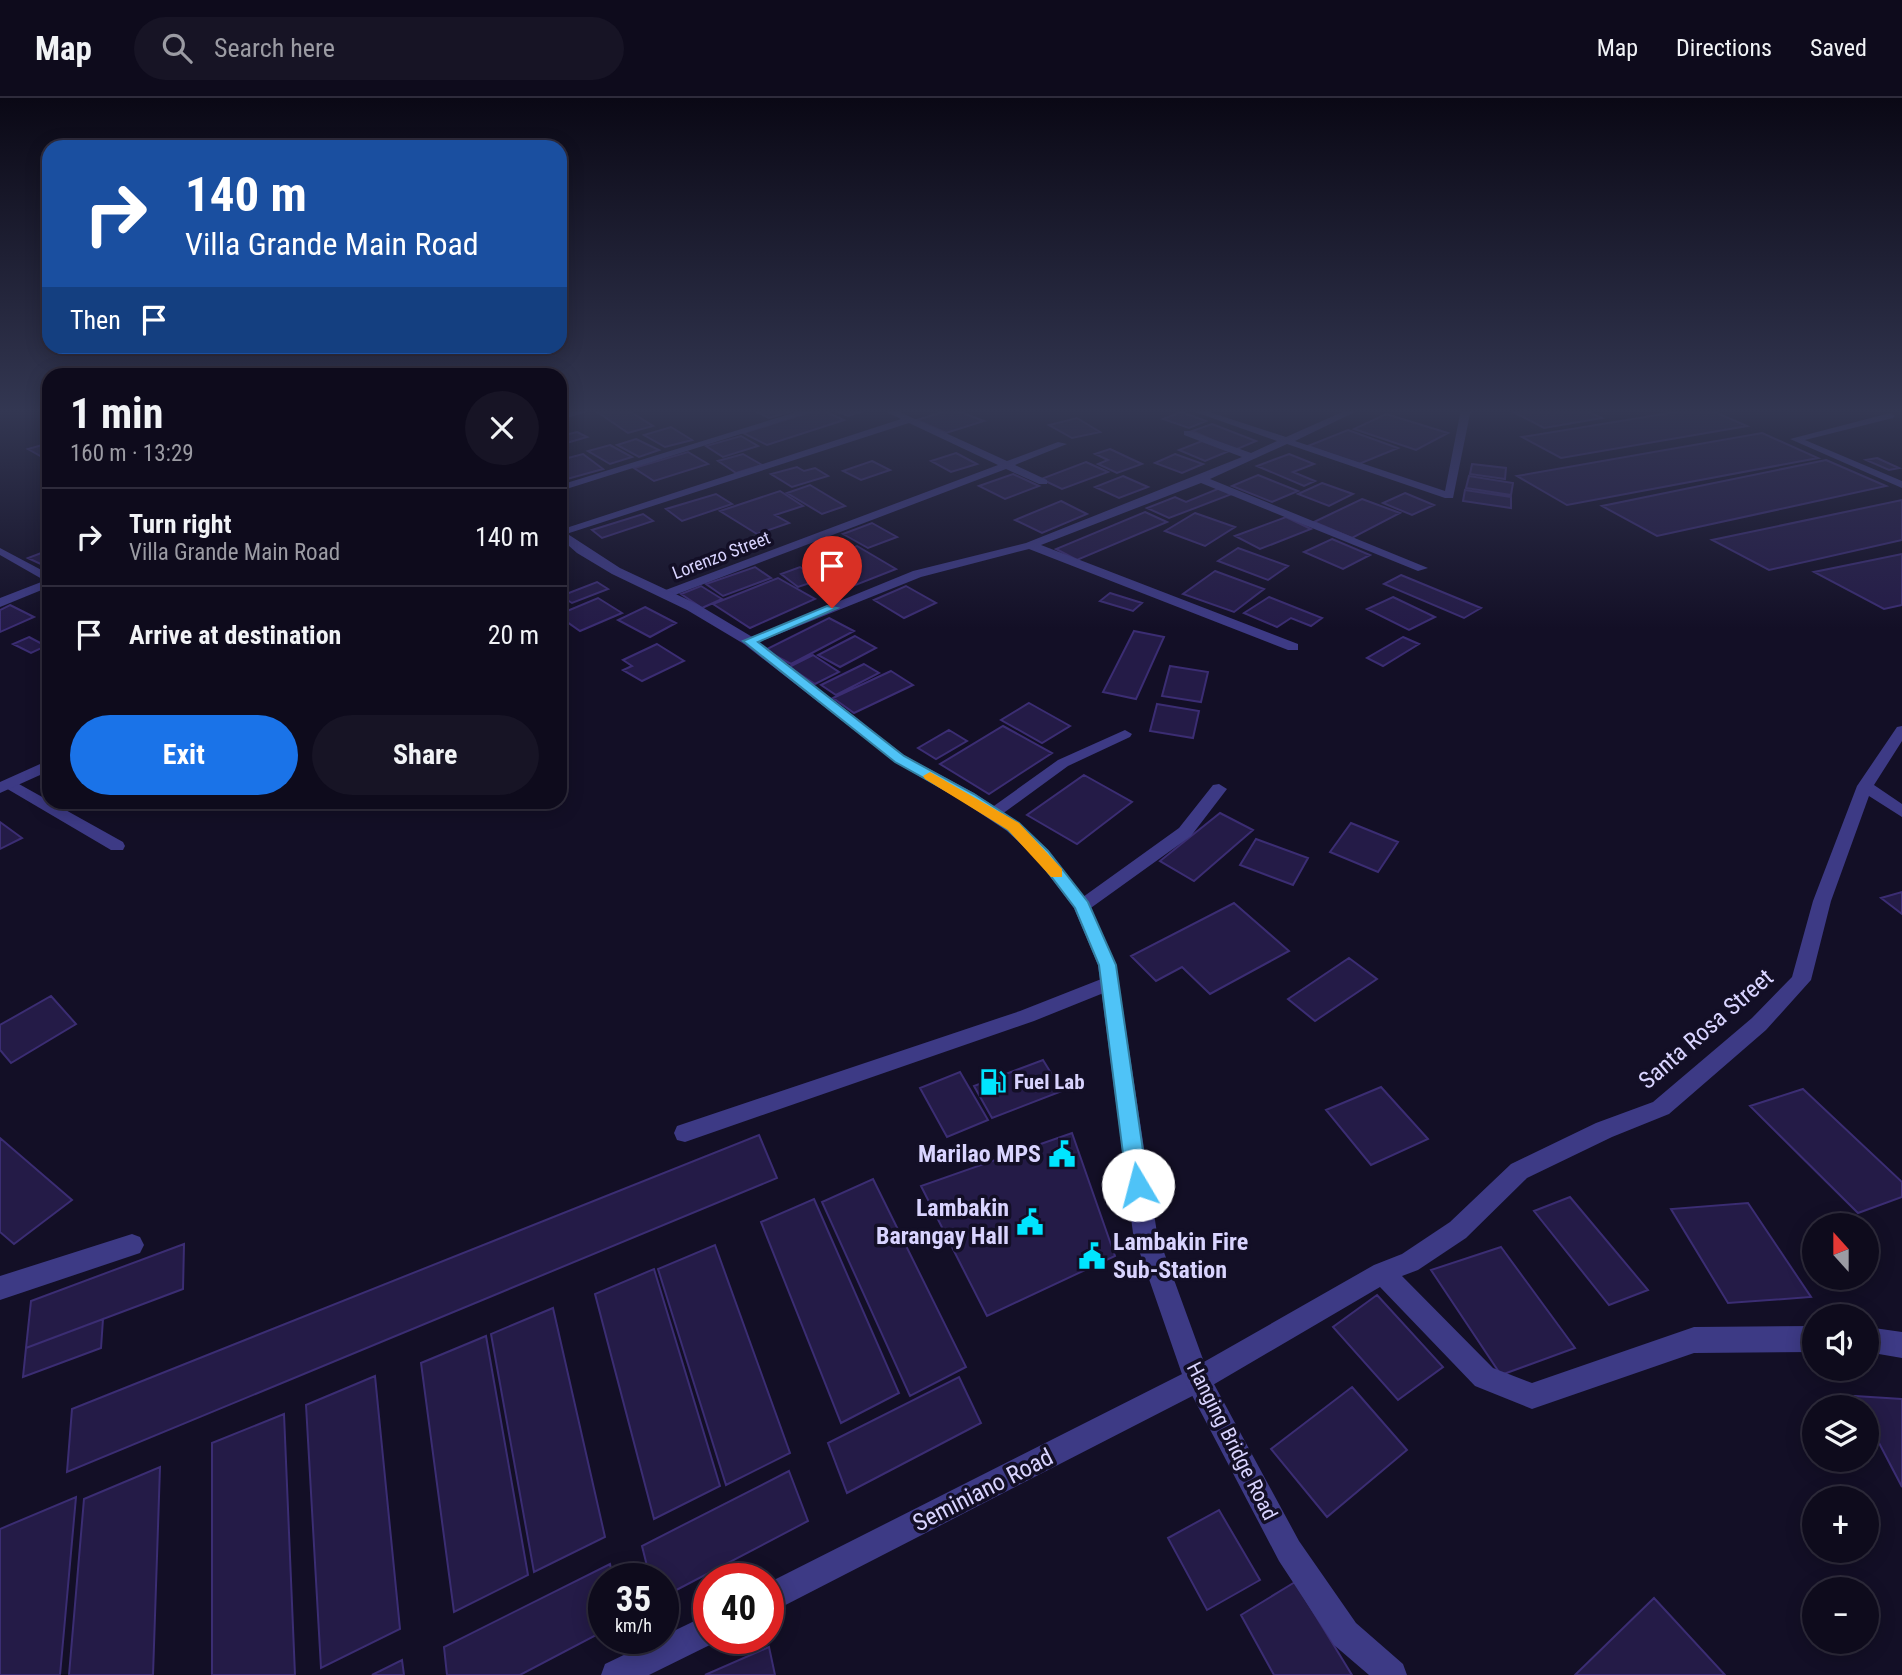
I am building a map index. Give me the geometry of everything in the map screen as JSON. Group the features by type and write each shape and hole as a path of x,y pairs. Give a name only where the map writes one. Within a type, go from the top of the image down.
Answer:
{"street":[{"path":"567,530 715,483"},
{"name":"Lorenzo Street","path":"667,594 955,483"},
{"path":"749,641 917,574 1030,545 1192,483"},
{"path":"1210,483 1422,568"},
{"path":"1409,483 1449,496 1452,483"},
{"name":"Hanging Bridge Road","path":"567,537 581,550 616,571 667,594 749,641 900,759 1013,827 1042,854 1082,906 1107,965 1145,1233 1197,1380 1289,1551 1345,1634 1392,1675"},
{"path":"1030,545 1293,647"},
{"path":"1,551 42,580"},
{"path":"0,603 42,586"},
{"name":"Santa Rosa Street","path":"1197,1380 1382,1273 1410,1262 1458,1230 1519,1171 1604,1130 1661,1108 1759,1024 1801,980 1822,901 1865,786 1902,730"},
{"path":"992,813 1063,763 1125,734"},
{"path":"5,786 42,768"},
{"path":"5,786 42,806"},
{"path":"1865,786 1902,812"},
{"path":"1082,906 1185,832 1219,789"},
{"path":"48,809 117,846"},
{"path":"685,1133 1027,1016 1109,983"},
{"path":"0,1288 132,1245"},
{"path":"1382,1273 1484,1377 1532,1395 1694,1340 1802,1339"},
{"path":"1879,1341 1902,1345"},
{"name":"Seminiano Road","path":"784,1591 1197,1380"},
{"path":"616,1675 693,1637"}],"building":[{"path":"785,483 806,483 792,487"},
{"path":"989,483 1032,483 1039,486 1005,499 979,486"},
{"path":"1049,483 1079,483 1062,489"},
{"path":"1106,483 1138,483 1148,487 1119,498 1095,487"},
{"path":"1240,483 1277,483 1298,491 1272,502 1232,486"},
{"path":"1322,483 1353,494 1329,506 1298,494"},
{"path":"1467,483 1513,483 1511,495 1466,488"},
{"path":"1528,483 1687,483 1567,505"},
{"path":"1716,483 1878,483 1886,486 1657,536 1602,506"},
{"path":"810,485 845,506 822,514 787,493"},
{"path":"1220,488 1232,494 1169,518 1147,508 1175,497 1186,502"},
{"path":"1465,490 1511,497 1511,508 1463,501"},
{"path":"780,491 803,506 775,515 789,523 757,534 720,511"},
{"path":"1405,493 1434,505 1412,515 1383,503"},
{"path":"716,494 732,504 682,521 666,509"},
{"path":"1362,499 1400,513 1352,538 1314,522"},
{"path":"1902,500 1902,540 1769,570 1712,540"},
{"path":"1061,501 1087,514 1042,533 1015,520"},
{"path":"1145,512 1167,522 1077,560 1056,549"},
{"path":"1195,513 1235,527 1205,546 1165,531"},
{"path":"643,514 653,521 602,538 592,530"},
{"path":"1286,517 1311,529 1260,549 1235,536"},
{"path":"872,523 897,537 868,548 843,534"},
{"path":"1332,539 1370,555 1343,569 1304,552"},
{"path":"857,546 896,569 853,586 814,562"},
{"path":"1238,548 1288,566 1268,580 1218,561"},
{"path":"42,553 42,565 28,558"},
{"path":"1902,554 1902,605 1884,609 1814,572"},
{"path":"755,567 771,578 723,596 706,584"},
{"path":"800,567 819,580 798,587 781,574"},
{"path":"1215,571 1264,589 1234,612 1183,594"},
{"path":"1401,575 1481,608 1464,618 1384,584"},
{"path":"778,578 815,599 750,628 713,604"},
{"path":"597,582 608,589 572,603 567,600 567,594"},
{"path":"701,586 722,599 702,608 681,594"},
{"path":"906,586 936,603 904,618 874,600"},
{"path":"1110,593 1142,603 1133,611 1100,601"},
{"path":"1269,597 1322,618 1311,626 1291,618 1277,627 1244,613"},
{"path":"1393,597 1435,617 1409,630 1367,609"},
{"path":"598,598 622,613 580,631 567,622 567,611"},
{"path":"10,605 34,617 0,632 0,610"},
{"path":"645,607 676,623 650,637 618,620"},
{"path":"829,618 854,631 791,664 765,650"},
{"path":"1134,631 1164,637 1136,699 1103,692"},
{"path":"855,636 876,648 840,667 818,655"},
{"path":"29,637 42,644 42,648 31,653 13,644"},
{"path":"1403,637 1419,644 1383,666 1367,658"},
{"path":"657,644 684,661 642,681 623,670 632,666 623,660"},
{"path":"813,655 839,672 815,684 789,667"},
{"path":"864,664 879,673 836,695 821,685"},
{"path":"1170,666 1208,672 1201,702 1162,696"},
{"path":"891,671 913,685 854,713 833,698"},
{"path":"1029,703 1070,726 1042,743 1001,720"},
{"path":"1157,704 1199,711 1193,738 1150,731"},
{"path":"1003,726 1052,753 989,794 940,764"},
{"path":"949,730 967,741 936,759 918,748"},
{"path":"1084,775 1132,802 1077,844 1027,815"},
{"path":"1220,813 1253,830 1194,881 1160,861"},
{"path":"0,822 22,838 0,849"},
{"path":"1351,823 1398,842 1378,872 1330,852"},
{"path":"1256,839 1308,858 1293,885 1240,865"},
{"path":"1902,892 1902,914 1881,898"},
{"path":"1234,903 1289,951 1210,994 1182,967 1156,981 1131,956"},
{"path":"1349,958 1377,979 1315,1021 1288,999"},
{"path":"51,996 76,1024 11,1063 0,1050 0,1025"},
{"path":"1043,1060 1062,1091 992,1118 974,1086"},
{"path":"960,1072 988,1120 947,1137 920,1088"},
{"path":"1381,1087 1428,1139 1371,1165 1326,1110"},
{"path":"1803,1089 1902,1182 1902,1197 1858,1213 1750,1106"},
{"path":"1072,1133 1115,1256 987,1316 921,1186"},
{"path":"759,1135 777,1178 67,1472 72,1409"},
{"path":"0,1138 72,1200 14,1244 0,1232"},
{"path":"873,1179 966,1367 910,1396 822,1202"},
{"path":"1570,1197 1648,1290 1609,1305 1534,1211"},
{"path":"814,1199 899,1393 841,1423 761,1222"},
{"path":"1748,1203 1802,1284 1802,1290 1806,1290 1811,1297 1728,1303 1671,1209"},
{"path":"184,1244 183,1289 26,1348 31,1301"},
{"path":"715,1245 790,1453 726,1485 658,1269"},
{"path":"1501,1247 1575,1348 1501,1375 1431,1270"},
{"path":"654,1269 720,1486 654,1519 595,1294"},
{"path":"1377,1295 1443,1367 1398,1400 1333,1327"},
{"path":"553,1308 605,1537 534,1572 491,1334"},
{"path":"103,1319 101,1348 23,1377 26,1348"},
{"path":"486,1336 528,1575 454,1612 421,1363"},
{"path":"375,1376 400,1629 321,1668 306,1405"},
{"path":"959,1377 981,1423 847,1493 828,1443"},
{"path":"1352,1387 1407,1450 1327,1517 1271,1449"},
{"path":"1879,1398 1902,1399 1902,1487 1879,1443"},
{"path":"284,1414 295,1675 212,1675 212,1443"},
{"path":"160,1467 153,1675 69,1675 84,1499"},
{"path":"789,1471 808,1521 728,1563 693,1563 693,1581 679,1589 679,1563 646,1563 642,1546"},
{"path":"76,1497 60,1675 0,1675 0,1529"},
{"path":"1219,1510 1260,1580 1207,1610 1168,1538"},
{"path":"588,1575 588,1639 520,1675 447,1675 444,1647"},
{"path":"1295,1582 1352,1675 1274,1675 1241,1615"},
{"path":"1654,1598 1725,1675 1575,1675"},
{"path":"753,1654 770,1654 775,1675 705,1675"},
{"path":"402,1660 404,1675 372,1675"}],"slow traffic":[{"path":"930,776 1013,827 1042,854 1057,873"}],"place":[{"name":"Fuel Lab","path":"993,1082"},
{"name":"Marilao MPS","path":"1062,1154"},
{"name":"Lambakin Barangay Hall","path":"1030,1222"},
{"name":"Lambakin Fire Sub-Station","path":"1092,1256"}],"route":[{"path":"832,608 749,641 900,759 968,797 1013,827 1042,854 1082,906 1107,965 1138,1185"}]}
